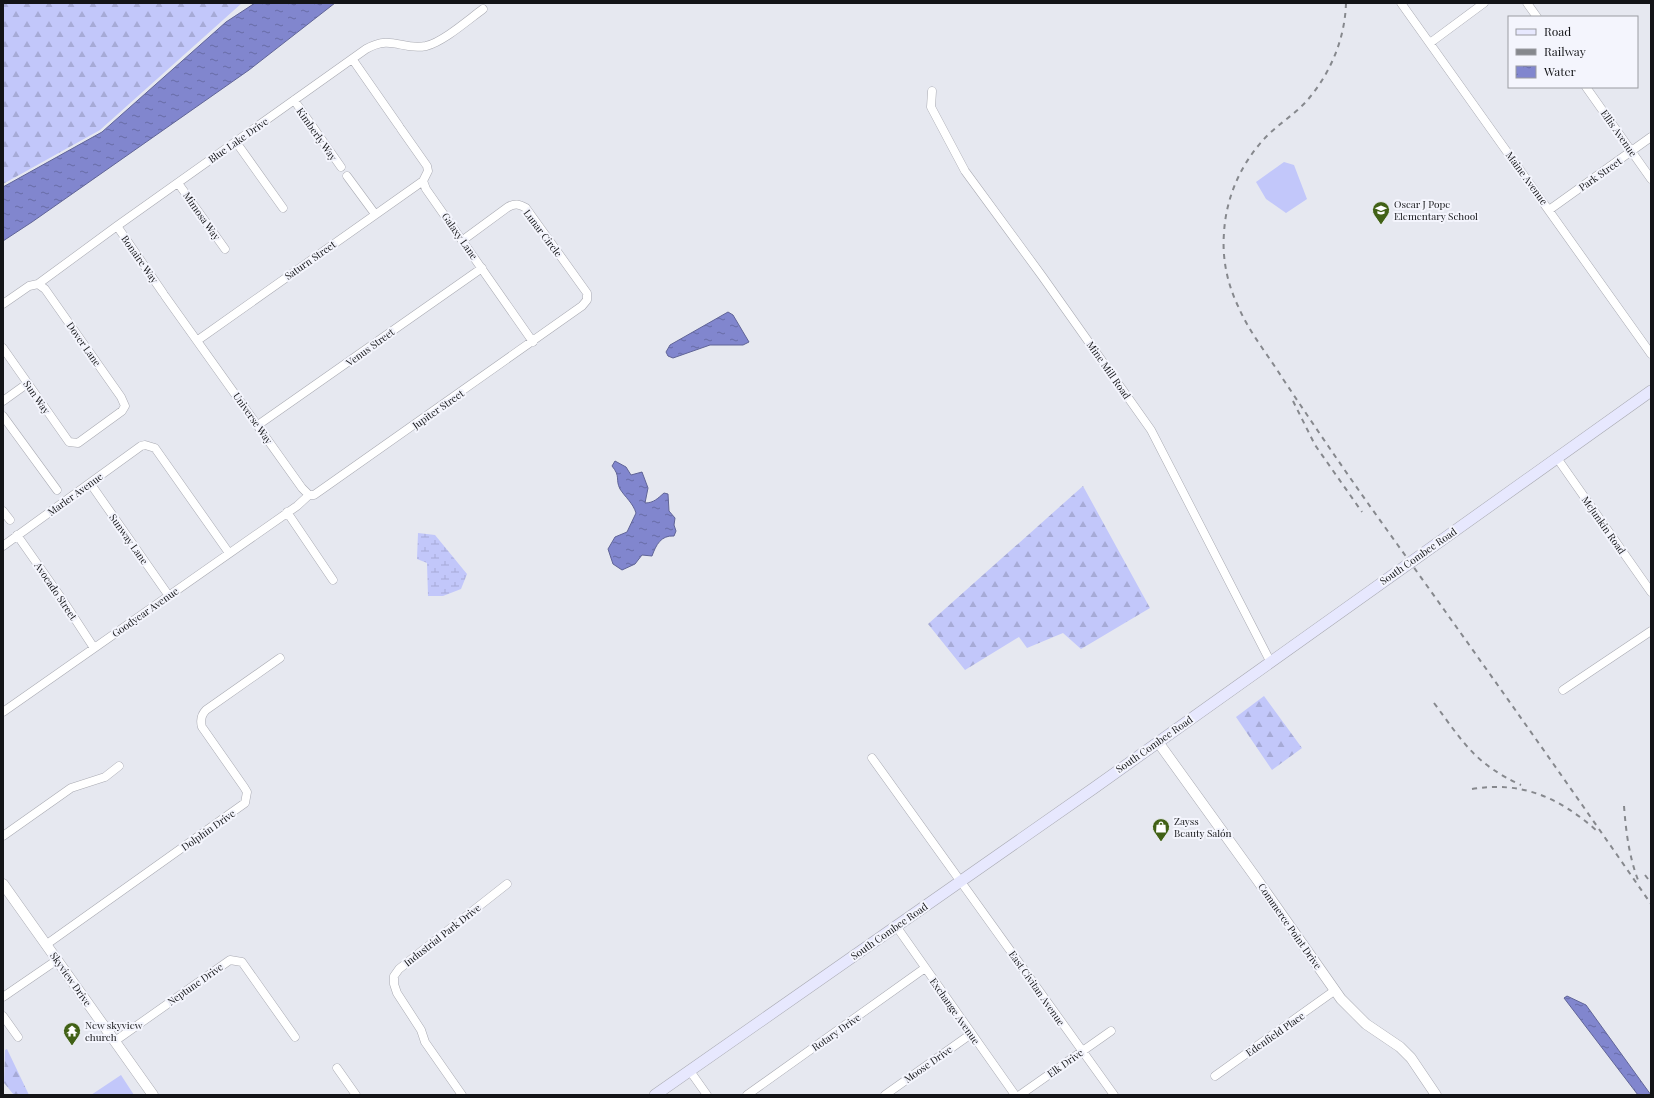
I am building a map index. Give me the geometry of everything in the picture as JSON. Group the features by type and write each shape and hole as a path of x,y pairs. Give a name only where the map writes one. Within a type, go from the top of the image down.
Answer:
{"main road":[{"name":"South Combee Road","path":"655,1095 1158,742 1651,391"}],"street":[{"name":"Maine Avenue","path":"1402,3 1651,354"},
{"path":"1430,43 1484,3"},
{"path":"1527,3 1536,16"},
{"name":"Blue Lake Drive","path":"3,304 29,286 38,284 294,100 376,44 387,42 414,47 426,46 439,40 483,9"},
{"path":"353,60 427,166 428,171 423,180"},
{"name":"Ellis Avenue","path":"1587,88 1651,179"},
{"name":"Mine Mill Road","path":"932,91 931,107 965,171 1034,264 1151,430 1270,662"},
{"name":"Kimberly Way","path":"294,100 340,167"},
{"name":"Park Street","path":"1549,210 1651,137"},
{"path":"236,142 283,208"},
{"path":"347,176 375,214"},
{"name":"Saturn Street","path":"198,340 423,180"},
{"name":"Galaxy Lane","path":"423,180 426,189 533,342"},
{"name":"Mimosa Way","path":"178,183 225,249"},
{"name":"Lunar Circle","path":"463,240 508,207 514,204 520,204 526,208 587,293 587,300"},
{"name":"Bonaire Way","path":"117,226 164,295 198,340"},
{"name":"Venus Street","path":"258,426 482,268"},
{"name":"Dover Lane","path":"38,284 45,289 112,384 125,406 122,411 78,443 72,443"},
{"name":"Jupiter Street","path":"287,512 309,495 314,495 336,480 533,342 582,306 587,300"},
{"name":"Universe Way","path":"198,340 302,488 309,495"},
{"name":"Sun Way","path":"3,348 69,442 72,443"},
{"path":"3,401 28,384"},
{"path":"3,416 56,490"},
{"name":"Marler Avenue","path":"3,546 141,446 147,445 155,448 229,553"},
{"name":"McJunkin Road","path":"1557,458 1651,592"},
{"name":"Sunway Lane","path":"90,483 169,596"},
{"path":"3,511 10,520"},
{"path":"287,512 333,580"},
{"name":"Goodyear Avenue","path":"3,712 287,512"},
{"name":"Avocado Street","path":"17,535 94,648"},
{"path":"1563,690 1651,631"},
{"name":"Dolphin Drive","path":"47,944 245,803 247,792 202,727 202,714 280,658"},
{"name":"Commerce Point Drive","path":"1158,742 1256,878 1334,991 1366,1024 1400,1047 1410,1058 1436,1095"},
{"name":"East Civitan Avenue","path":"872,758 1114,1095"},
{"path":"3,836 71,788 105,777 119,766"},
{"name":"Skyview Drive","path":"3,884 153,1095"},
{"name":"Industrial Park Drive","path":"462,1095 425,1042 421,1030 397,993 394,984 394,976 399,969 507,884"},
{"name":"Exchange Avenue","path":"896,926 1015,1095"},
{"path":"3,997 57,960"},
{"name":"Neptune Drive","path":"114,1041 230,960 242,962 295,1037"},
{"name":"Rotary Drive","path":"747,1095 925,968"},
{"name":"Edenfield Place","path":"1215,1076 1334,991"},
{"path":"3,1016 18,1037"},
{"name":"Elk Drive","path":"1020,1095 1111,1031"},
{"name":"Moose Drive","path":"885,1095 971,1034"},
{"path":"337,1068 356,1095"},
{"path":"690,1071 706,1095"}],"green space":[{"path":"3,3 242,3 100,130 3,184"},
{"path":"1284,162 1294,165 1307,199 1286,213 1266,199 1256,182"},
{"path":"1083,486 1150,608 1081,649 1063,633 1027,648 1019,637 965,670 928,624"},
{"path":"418,533 435,535 467,574 461,589 443,596 428,596 427,563 417,559"},
{"path":"1264,696 1302,748 1272,770 1236,717"},
{"path":"7,1049 29,1095 14,1095 4,1083 5,1050"},
{"path":"121,1075 134,1095 91,1095"}],"water":[{"path":"255,3 335,3 249,70 3,241 3,187 102,132 226,22"},
{"path":"728,312 733,315 749,342 743,345 710,345 673,358 668,356 666,352 670,345"},
{"path":"615,461 626,467 631,475 642,472 648,488 645,503 653,501 664,493 668,494 669,511 675,518 674,525 676,531 674,536 669,536 662,539 655,548 652,556 642,555 635,564 622,570 613,564 608,549 615,537 627,532 636,513 633,506 620,489 617,475 612,466"},
{"path":"1567,996 1586,1005 1651,1095 1638,1095 1564,998"}],"railway":[{"path":"1346,3 1340,41 1325,76 1306,102 1260,143 1244,166 1232,192 1225,219 1224,252 1226,270 1234,297 1242,316 1253,334 1321,436 1651,904"},
{"path":"1293,401 1315,445 1362,512"},
{"path":"1434,703 1471,751 1492,769 1521,785"},
{"path":"1472,789 1507,787 1538,794 1553,800 1568,809 1596,830"},
{"path":"1624,806 1628,844 1638,880"},
{"path":"1645,875 1651,883"}],"place":[{"name":"Oscar J Pope Elementary School","path":"1381,225"},
{"name":"Zayss Beauty Salón","path":"1161,842"},
{"name":"New skyview church","path":"72,1046"}]}
